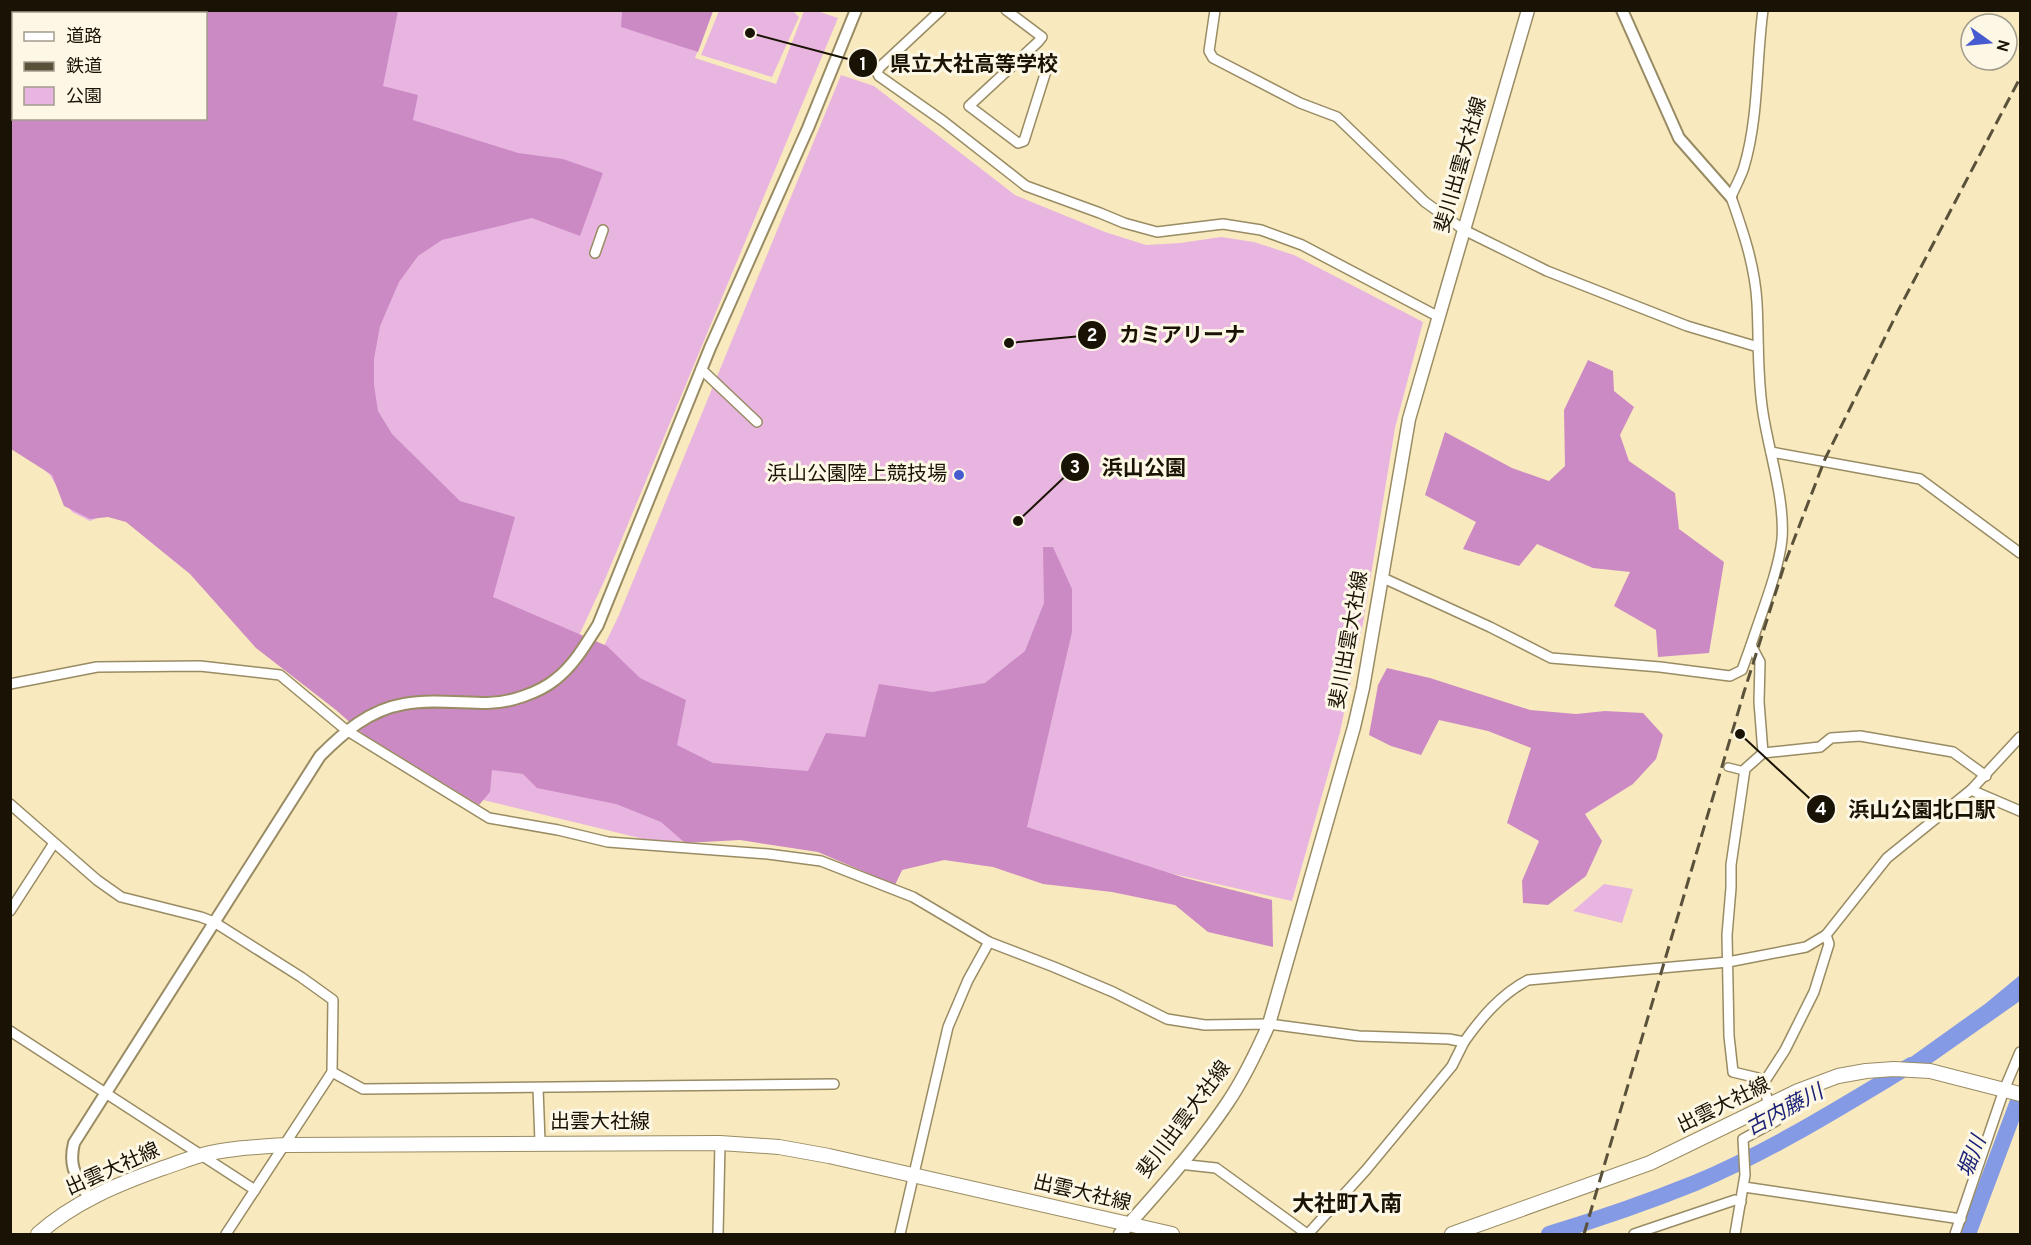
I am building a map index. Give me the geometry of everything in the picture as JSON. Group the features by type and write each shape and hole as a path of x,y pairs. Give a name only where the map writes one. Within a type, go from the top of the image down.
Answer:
{"main road":[{"name":"斐川出雲大社線","path":"1125,1230 1228,1101 1253,1060 1269,1024 1339,786 1354,727 1409,419 1528,10"},
{"name":"出雲大社線","path":"1452,1234 1650,1163 1798,1091 1838,1076 1894,1069 1930,1071 2012,1092"},
{"name":"出雲大社線","path":"38,1234 89,1198 202,1155 246,1147 540,1143 720,1143 780,1147 829,1156 1125,1230 1172,1234"}],"street":[{"path":"89,1198 74,1172 71,1157 74,1143 320,756 346,730 380,711 404,704 426,702 491,704 519,698 556,680 580,653 598,625 701,369 808,128 856,10"},
{"path":"1006,10 1042,37 969,106 1018,143 1024,141 1046,71 1028,52"},
{"path":"1215,10 1209,51 1214,58 1300,103 1337,117 1425,202 1464,230 1547,271 1686,326 1758,347"},
{"path":"1381,577 1551,658 1660,667 1730,676 1742,670 1777,563 1782,539 1779,494 1763,413 1757,301 1751,261 1731,197 1679,138 1622,10"},
{"path":"1731,197 1744,169 1754,126 1758,49 1763,10"},
{"path":"938,11 880,67 877,72 879,76 944,121 1026,186 1124,224 1157,232 1223,224 1269,232 1302,245 1438,317"},
{"path":"595,253 603,230"},
{"path":"701,369 757,422"},
{"path":"1771,452 1920,479 2020,553"},
{"path":"1751,645 1760,662 1759,702 1762,753"},
{"path":"10,684 97,667 200,666 280,675 346,730 489,818 558,830 608,842 768,854 821,861 913,897 989,942 1113,992 1167,1019 1205,1025 1269,1024 1359,1036 1449,1039 1464,1042"},
{"path":"1735,1234 1745,1176 1743,1139 1776,1121 1763,1084 1758,1078 1733,1072 1729,1036 1727,935 1731,865 1744,769 1762,753 1820,747 1832,738 1860,736 1953,752 1986,776"},
{"path":"1179,1164 1216,1168 1308,1234 1366,1170 1452,1066 1464,1042 1478,1023 1511,988 1528,980 1728,962 1806,947 1826,935 1887,858 1971,790 2020,737"},
{"path":"1728,767 1744,771"},
{"path":"1971,790 2020,811"},
{"path":"10,804 97,880 121,897 214,922 333,1000 332,1072 226,1234"},
{"path":"10,911 54,843"},
{"path":"1763,1084 1785,1050 1814,992 1829,944 1826,935"},
{"path":"900,1234 948,1027 968,980 989,942"},
{"path":"10,1031 255,1190"},
{"path":"1955,1234 2012,1092 2020,1052"},
{"path":"332,1072 363,1089 834,1084"},
{"path":"538,1088 540,1143"},
{"path":"718,1234 720,1143"},
{"path":"1744,1187 1961,1219"},
{"path":"1634,1234 1735,1200 1741,1202"}],"green space":[{"path":"11,11 713,11 695,58 776,84 804,11 817,11 838,18 606,577 577,640 205,585 115,511 90,521 72,512 50,475 12,440"},
{"path":"719,11 793,11 799,17 772,77 701,55"},
{"path":"841,75 874,86 1015,195 1105,232 1146,245 1221,237 1254,242 1294,255 1423,322 1395,428 1363,623 1340,732 1292,901 1112,860 922,839 898,877 821,846 744,834 660,843 471,797 400,714 603,648 619,615"},
{"path":"1604,884 1633,889 1622,923 1573,911"}],"shaded area":[{"path":"713,10 698,52 621,27 622,11"},
{"path":"10,11 398,11 383,86 418,95 413,120 518,153 563,159 603,173 580,236 532,218 442,240 418,256 399,282 380,326 374,359 374,385 378,411 392,434 460,501 515,517 493,597 607,646 640,678 686,700 677,745 713,763 808,771 826,733 865,737 879,684 932,692 985,683 1025,651 1044,603 1043,547 1053,547 1072,589 1072,632 1027,827 1185,878 1272,900 1273,947 1208,932 1175,905 1112,892 1043,884 993,867 944,860 902,870 895,885 818,852 740,840 685,843 661,822 616,804 537,788 523,774 492,770 490,792 479,805 363,734 256,648 190,574 126,522 108,517 90,519 64,506 52,475 11,449"},
{"path":"1588,360 1613,371 1614,391 1634,407 1620,435 1629,461 1675,493 1679,529 1724,562 1709,653 1658,657 1656,630 1614,606 1630,572 1593,568 1537,544 1519,566 1463,549 1476,522 1425,495 1445,432 1512,468 1549,481 1565,466 1564,410"},
{"path":"1387,668 1430,678 1530,710 1576,714 1605,711 1643,713 1663,735 1656,759 1633,784 1585,814 1602,841 1586,876 1548,905 1523,903 1522,881 1539,841 1507,823 1531,748 1488,731 1439,720 1421,755 1391,746 1369,735 1378,685"}],"water":[{"path":"2020,975 2020,1001 1926,1067 1901,1064 1985,1004"}],"waterway":[{"name":"古内藤川","path":"1549,1234 1641,1204 1695,1183 1751,1157 1911,1065"},
{"name":"堀川","path":"1968,1234 2020,1096"}],"railway":[{"path":"1584,1234 1744,692 1785,563 1825,459 1899,309 2020,78"}],"place":[{"name":"県立大社高等学校","path":"750,33"},
{"name":"カミアリーナ","path":"1009,343"},
{"name":"浜山公園陸上競技場","path":"959,475"},
{"name":"浜山公園","path":"1018,521"},
{"name":"浜山公園北口駅","path":"1740,734"}],"district":[{"name":"大社町入南","path":"1347,1205"}]}
